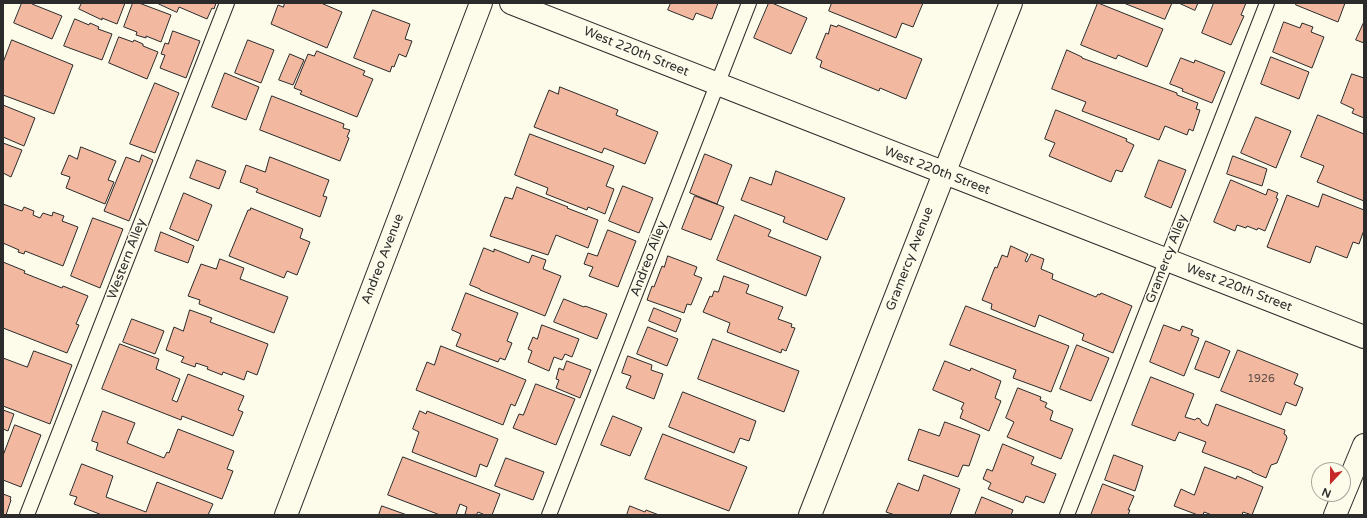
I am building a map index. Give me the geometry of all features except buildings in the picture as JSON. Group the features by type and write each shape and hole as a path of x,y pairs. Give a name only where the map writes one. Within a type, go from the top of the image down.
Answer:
{"street":[{"name":"Andreo Avenue","path":"286,515 481,3"},
{"name":"West 220th Street","path":"511,3 944,174 1364,337"},
{"name":"Gramercy Avenue","path":"810,515 1011,3"},
{"path":"1335,515 1364,445"}],"lane":[{"name":"Western Alley","path":"27,515 227,3"},
{"name":"Andreo Alley","path":"549,515 749,3"},
{"name":"Gramercy Alley","path":"1067,515 1267,3"}]}
